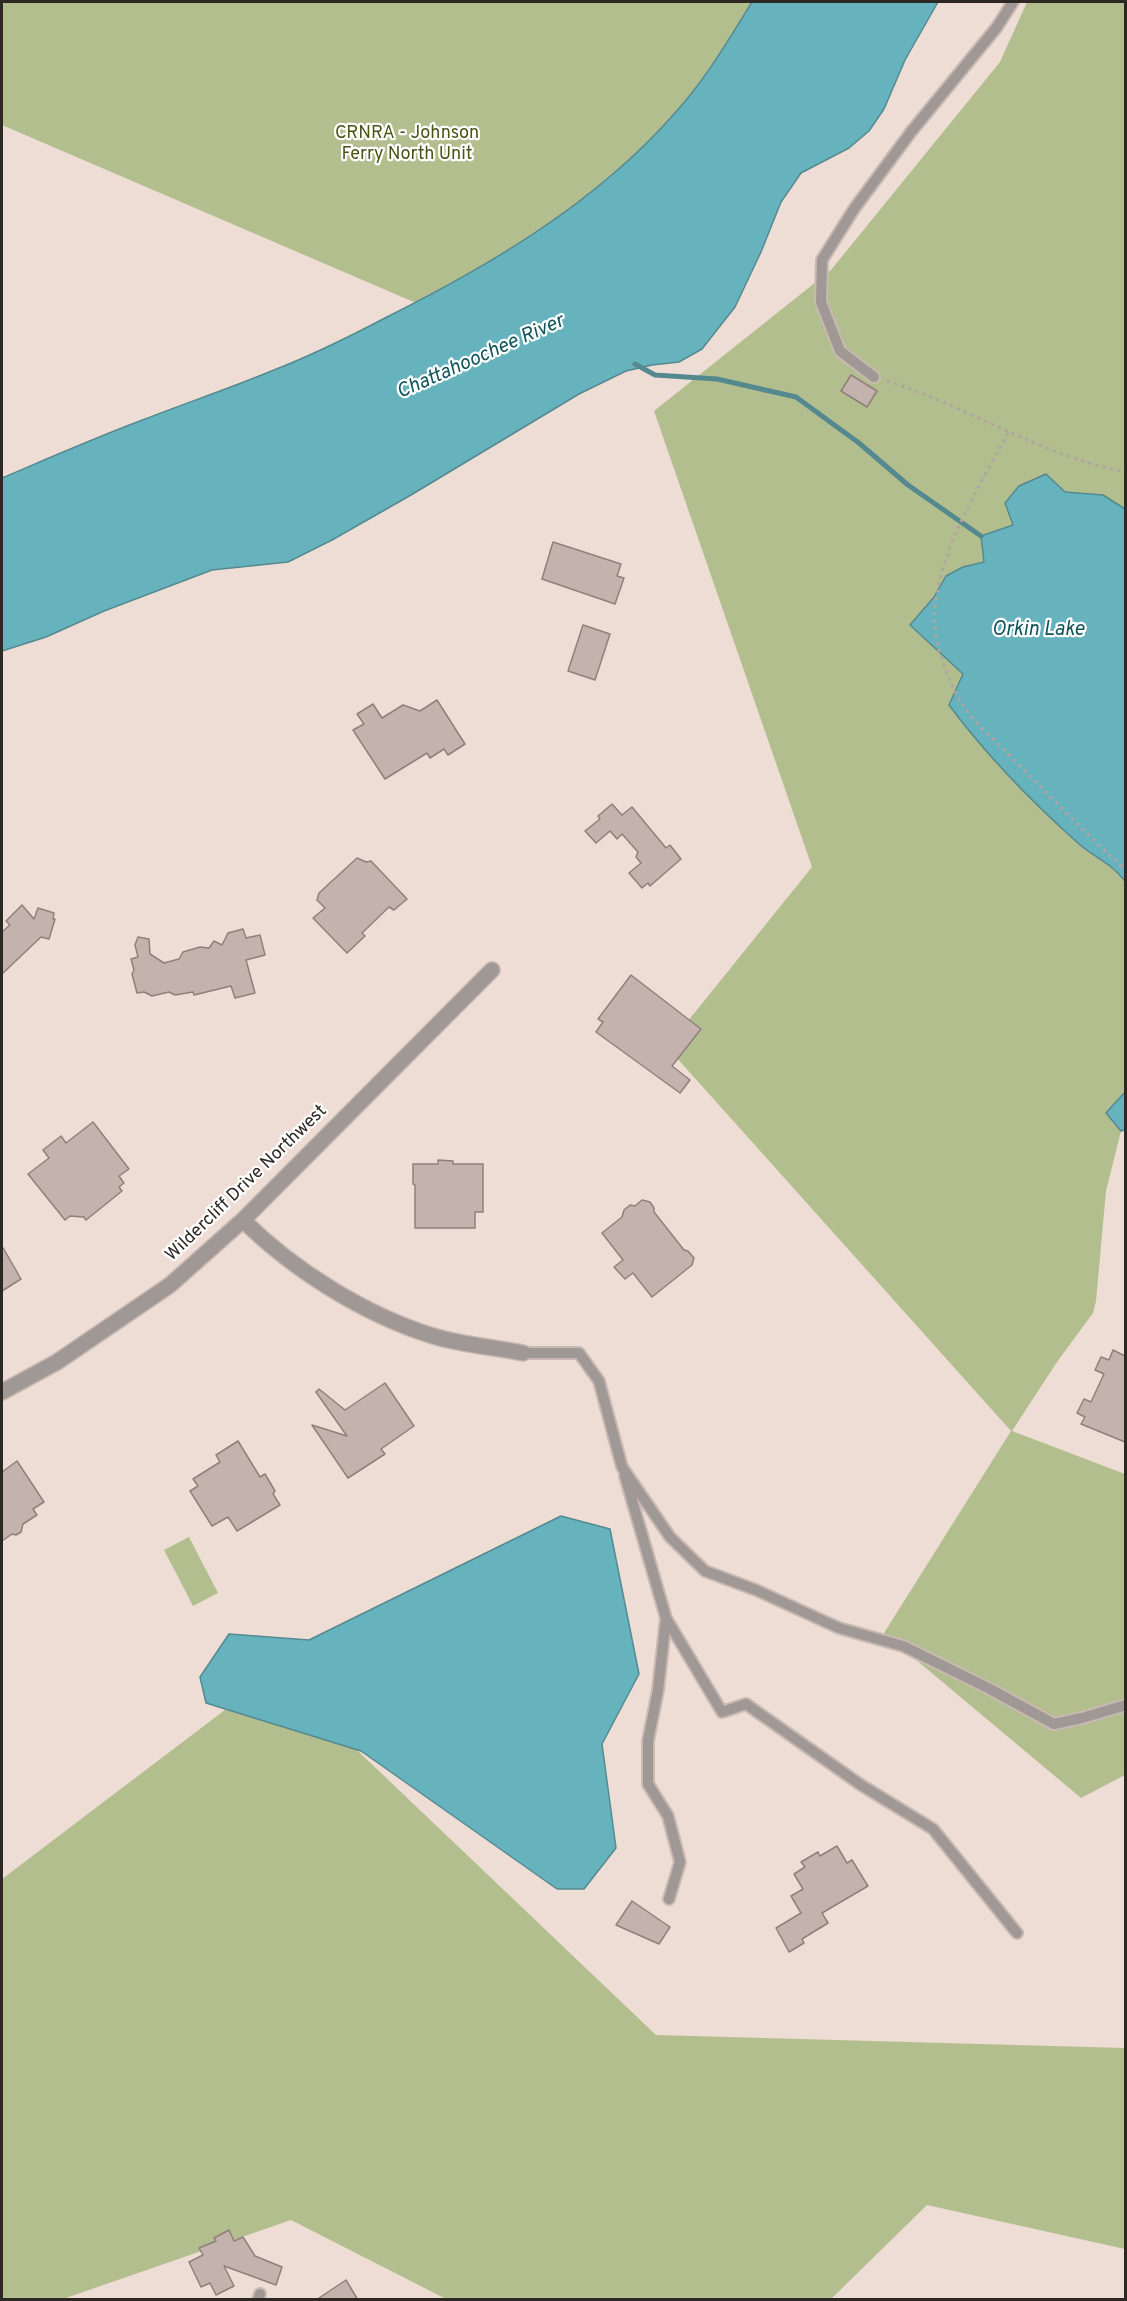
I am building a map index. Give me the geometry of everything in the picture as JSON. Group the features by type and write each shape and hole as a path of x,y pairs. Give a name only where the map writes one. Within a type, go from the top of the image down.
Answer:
{"street":[{"name":"Wildercliff Drive Northwest","path":"2,1392 57,1362 161,1291 243,1220 492,970"},
{"path":"243,1220 267,1244 346,1298 381,1317 435,1336 523,1353"}],"lane":[{"path":"874,376 840,351 821,302 822,260 860,201 911,132 997,27 1013,2"},
{"path":"523,1353 579,1353 599,1381 666,1618 722,1712 746,1704 861,1785 933,1829 1017,1933"},
{"path":"622,1467 670,1537 705,1571 756,1590 839,1628 903,1646 1054,1724 1125,1705"},
{"path":"666,1618 658,1689 648,1742 648,1784 669,1816 680,1862 669,1899"}],"path":[{"path":"874,376 925,394 1008,433 1091,466 1125,472"},
{"path":"1008,433 971,503 944,565 934,611 938,640 947,674 966,709 1079,827 1125,871"}],"green space":[{"name":"CRNRA - Johnson Ferry North Unit","path":"2,2 752,2 716,60 685,102 646,144 616,171 553,220 520,242 416,303 2,125"},
{"path":"1027,2 1125,2 1125,509 1103,495 1065,492 1046,474 1013,525 996,533 984,562 963,567 946,576 934,597 910,625 963,674 1081,845 1115,868 1125,881 1125,1092 1107,1113 1121,1131 1106,1191 1096,1301 1093,1313 1057,1362 1012,1431 1125,1474 1125,1775 1081,1798 884,1633 1011,1431 667,1047 812,867 654,411 831,270 1000,62"},
{"path":"189,1537 218,1593 193,1606 164,1550"},
{"path":"275,1672 656,2035 1125,2048 1125,2249 927,2205 831,2299 448,2300 291,2220 63,2299 2,2300 2,1879"}],"water":[{"name":"Chattahoochee River","path":"752,2 938,2 905,60 884,109 869,131 849,148 801,173 781,202 735,307 702,349 679,362 626,371 579,394 411,495 288,562 212,570 104,611 46,637 2,651 2,478 109,433 313,354 424,298 502,254 576,204 643,146 696,88"},
{"name":"Orkin Lake","path":"1046,474 1065,492 1103,495 1125,509 1125,881 1044,812 979,742 949,705 963,674 910,625 934,597 946,576 963,567 984,562 981,536 1013,525 1005,503 1019,486"},
{"path":"1125,1092 1125,1130 1121,1131 1106,1113"},
{"path":"561,1516 610,1529 639,1674 602,1744 616,1848 584,1889 557,1889 361,1751 206,1703 200,1677 229,1634 309,1640"}],"building":[{"path":"851,375 877,391 867,407 841,391"},
{"path":"553,542 621,564 617,576 624,578 615,604 542,579"},
{"path":"583,625 610,634 595,680 568,671"},
{"path":"437,700 465,744 448,755 444,749 430,758 427,753 385,779 353,730 364,724 357,714 373,704 382,718 403,705 420,711"},
{"path":"612,804 622,815 632,807 666,848 670,845 681,859 650,886 648,883 642,888 629,873 641,863 636,857 638,852 622,834 617,839 610,831 596,843 585,831 600,819 598,816"},
{"path":"357,858 366,862 371,861 407,899 394,910 389,907 362,933 365,936 347,953 313,918 325,908 317,900 319,893"},
{"path":"22,905 34,919 38,908 54,913 53,919 55,919 49,939 41,937 2,974 2,932 10,925 6,921"},
{"path":"243,929 246,938 260,935 265,955 246,960 255,993 235,998 231,986 194,995 193,992 175,995 169,992 152,996 144,992 137,993 131,959 138,957 135,945 138,937 149,939 150,954 164,963 179,959 183,952 200,947 209,948 214,941 222,945 228,933"},
{"path":"631,975 701,1029 672,1066 690,1080 680,1093 596,1032 603,1022 598,1019"},
{"path":"93,1122 129,1169 119,1176 124,1183 119,1187 122,1191 86,1220 84,1217 70,1216 65,1220 28,1174 49,1158 43,1150 61,1136 66,1143"},
{"path":"438,1160 453,1161 453,1164 483,1164 483,1212 475,1212 475,1228 415,1228 413,1164 438,1164"},
{"path":"642,1200 650,1202 654,1212 684,1250 694,1258 692,1265 652,1297 633,1273 625,1279 614,1267 623,1260 602,1233 622,1217 624,1210 630,1205 635,1206"},
{"path":"2,1246 21,1279 2,1291"},
{"path":"1113,1350 1125,1356 1125,1442 1081,1424 1085,1417 1077,1413 1084,1399 1091,1402 1104,1374 1095,1370 1101,1357 1109,1360"},
{"path":"385,1383 414,1426 381,1449 385,1454 348,1478 312,1425 347,1436 316,1392 319,1389 345,1410"},
{"path":"238,1441 260,1477 265,1474 280,1505 237,1531 228,1517 212,1526 190,1491 198,1486 193,1479 220,1462 216,1455"},
{"path":"17,1461 44,1502 33,1509 37,1515 23,1524 21,1532 16,1535 12,1534 2,1541 2,1472"},
{"path":"837,1846 847,1863 852,1860 868,1886 822,1913 828,1923 802,1939 804,1943 789,1952 776,1928 801,1913 791,1896 803,1889 794,1874 805,1867 801,1862 818,1852 820,1856"},
{"path":"632,1901 670,1927 659,1944 616,1925"},
{"path":"229,2230 234,2241 243,2237 255,2256 282,2267 276,2285 224,2266 234,2286 216,2295 210,2283 201,2287 189,2262 203,2255 199,2248 216,2241 214,2238"},
{"path":"346,2280 358,2300 316,2300"}],"waterway":[{"path":"635,364 655,375 717,379 796,397 859,443 908,485 981,536"}]}
